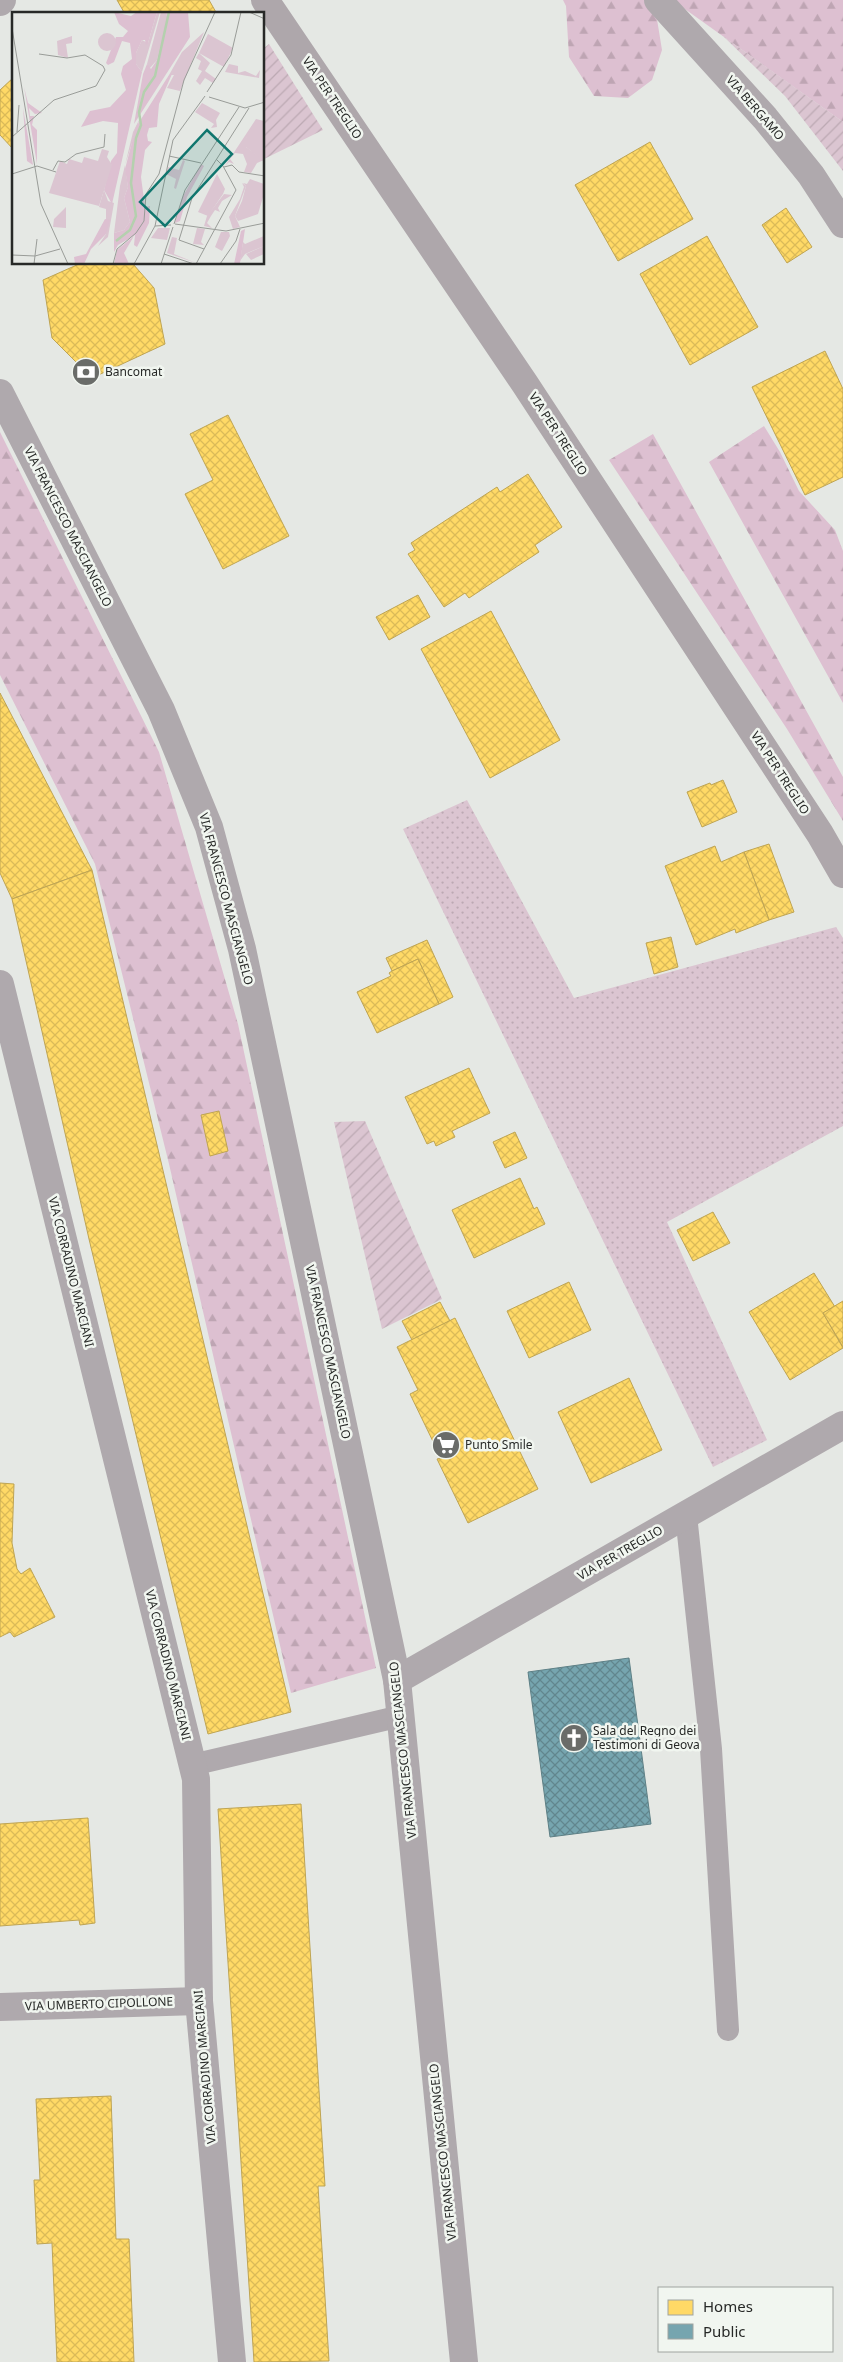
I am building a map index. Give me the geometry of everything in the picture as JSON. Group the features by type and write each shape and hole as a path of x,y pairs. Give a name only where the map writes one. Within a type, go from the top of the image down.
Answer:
{"main road":[{"name":"VIA PER TREGLIO","path":"265,0 531,393 809,818 843,874"}],"street":[{"name":"VIA BERGAMO","path":"658,0 766,118 811,175 843,224"},
{"name":"VIA FRANCESCO MASCIANGELO","path":"0,393 162,710 209,827 242,949 397,1680 464,2362"},
{"name":"VIA CORRADINO MARCIANI","path":"0,984 196,1779 199,2001 232,2362"},
{"name":"VIA PER TREGLIO","path":"397,1680 843,1425"},
{"name":"VIA UMBERTO CIPOLLONE","path":"0,2007 199,2001"}],"lane":[{"path":"686,1515 711,1749 728,2030"},
{"path":"192,1765 401,1716"}],"shaded area":[{"path":"723,36 843,122 843,171 785,96"},
{"path":"269,44 323,130 265,159 265,47"},
{"path":"467,800 574,998 836,927 843,938 843,1126 667,1222 767,1440 713,1467 403,829"},
{"path":"365,1121 442,1299 382,1329 334,1122"}],"green space":[{"path":"563,0 843,0 843,122 675,2 655,7 662,50 652,80 628,98 594,96 569,57 566,6"},
{"path":"764,426 780,452 799,491 835,530 843,551 843,703 709,462"},
{"path":"0,432 159,752 238,1024 376,1668 291,1693 169,1164 95,864 0,675"},
{"path":"653,434 843,777 843,821 787,729 609,460"}],"building: Homes":[{"path":"117,0 209,0 216,12 124,12"},
{"path":"12,79 12,148 0,135 0,90"},
{"path":"650,142 693,219 618,261 575,185"},
{"path":"786,208 812,247 787,263 762,225"},
{"path":"707,236 758,327 690,365 640,274"},
{"path":"77,265 134,265 154,288 165,344 92,378 52,338 43,280"},
{"path":"825,351 843,389 843,477 805,495 752,387"},
{"path":"228,415 289,536 223,569 185,494 213,480 190,434"},
{"path":"528,474 562,527 535,545 539,552 469,598 465,593 444,607 408,554 415,550 411,543 497,487 500,492"},
{"path":"418,595 430,617 389,640 376,617"},
{"path":"491,611 560,740 490,778 421,649"},
{"path":"0,693 92,870 12,899 0,873"},
{"path":"723,780 737,812 702,827 687,792"},
{"path":"769,844 794,912 769,920 744,852"},
{"path":"715,846 721,862 744,852 769,920 736,933 735,929 696,945 665,866"},
{"path":"92,870 291,1712 208,1734 89,1239 12,899"},
{"path":"671,937 678,967 654,974 646,943"},
{"path":"427,940 453,997 439,1004 418,959 392,971 386,958"},
{"path":"418,959 439,1004 377,1033 357,992 391,976 389,973 392,971"},
{"path":"469,1068 490,1113 452,1131 455,1137 436,1146 434,1141 427,1144 405,1097"},
{"path":"219,1111 228,1151 210,1156 201,1115"},
{"path":"515,1132 527,1158 505,1168 493,1142"},
{"path":"520,1178 534,1209 537,1207 545,1224 474,1258 452,1210"},
{"path":"713,1212 730,1243 693,1261 677,1230"},
{"path":"814,1273 835,1307 823,1313 843,1348 790,1380 749,1312"},
{"path":"569,1282 591,1330 529,1358 507,1311"},
{"path":"843,1301 843,1347 823,1313"},
{"path":"440,1302 450,1321 412,1340 402,1321"},
{"path":"455,1318 538,1489 468,1523 437,1459 441,1458 410,1394 418,1390 397,1347"},
{"path":"629,1378 662,1450 591,1483 558,1412"},
{"path":"0,1483 14,1484 12,1543 17,1569 21,1574 30,1568 55,1617 14,1637 10,1632 0,1637"},
{"path":"301,1804 325,2186 318,2186 329,2361 254,2362 218,1809"},
{"path":"88,1818 95,1923 80,1925 79,1920 0,1926 0,1824"},
{"path":"111,2096 116,2239 129,2239 134,2362 57,2362 52,2243 37,2244 34,2180 40,2180 36,2099"}],"building: Public":[{"path":"629,1658 651,1824 550,1837 528,1672"}],"place":[{"name":"Bancomat","path":"86,372"},
{"name":"Punto Smile","path":"446,1445"},
{"name":"Sala del Regno dei Testimoni di Geova","path":"574,1738"}]}
